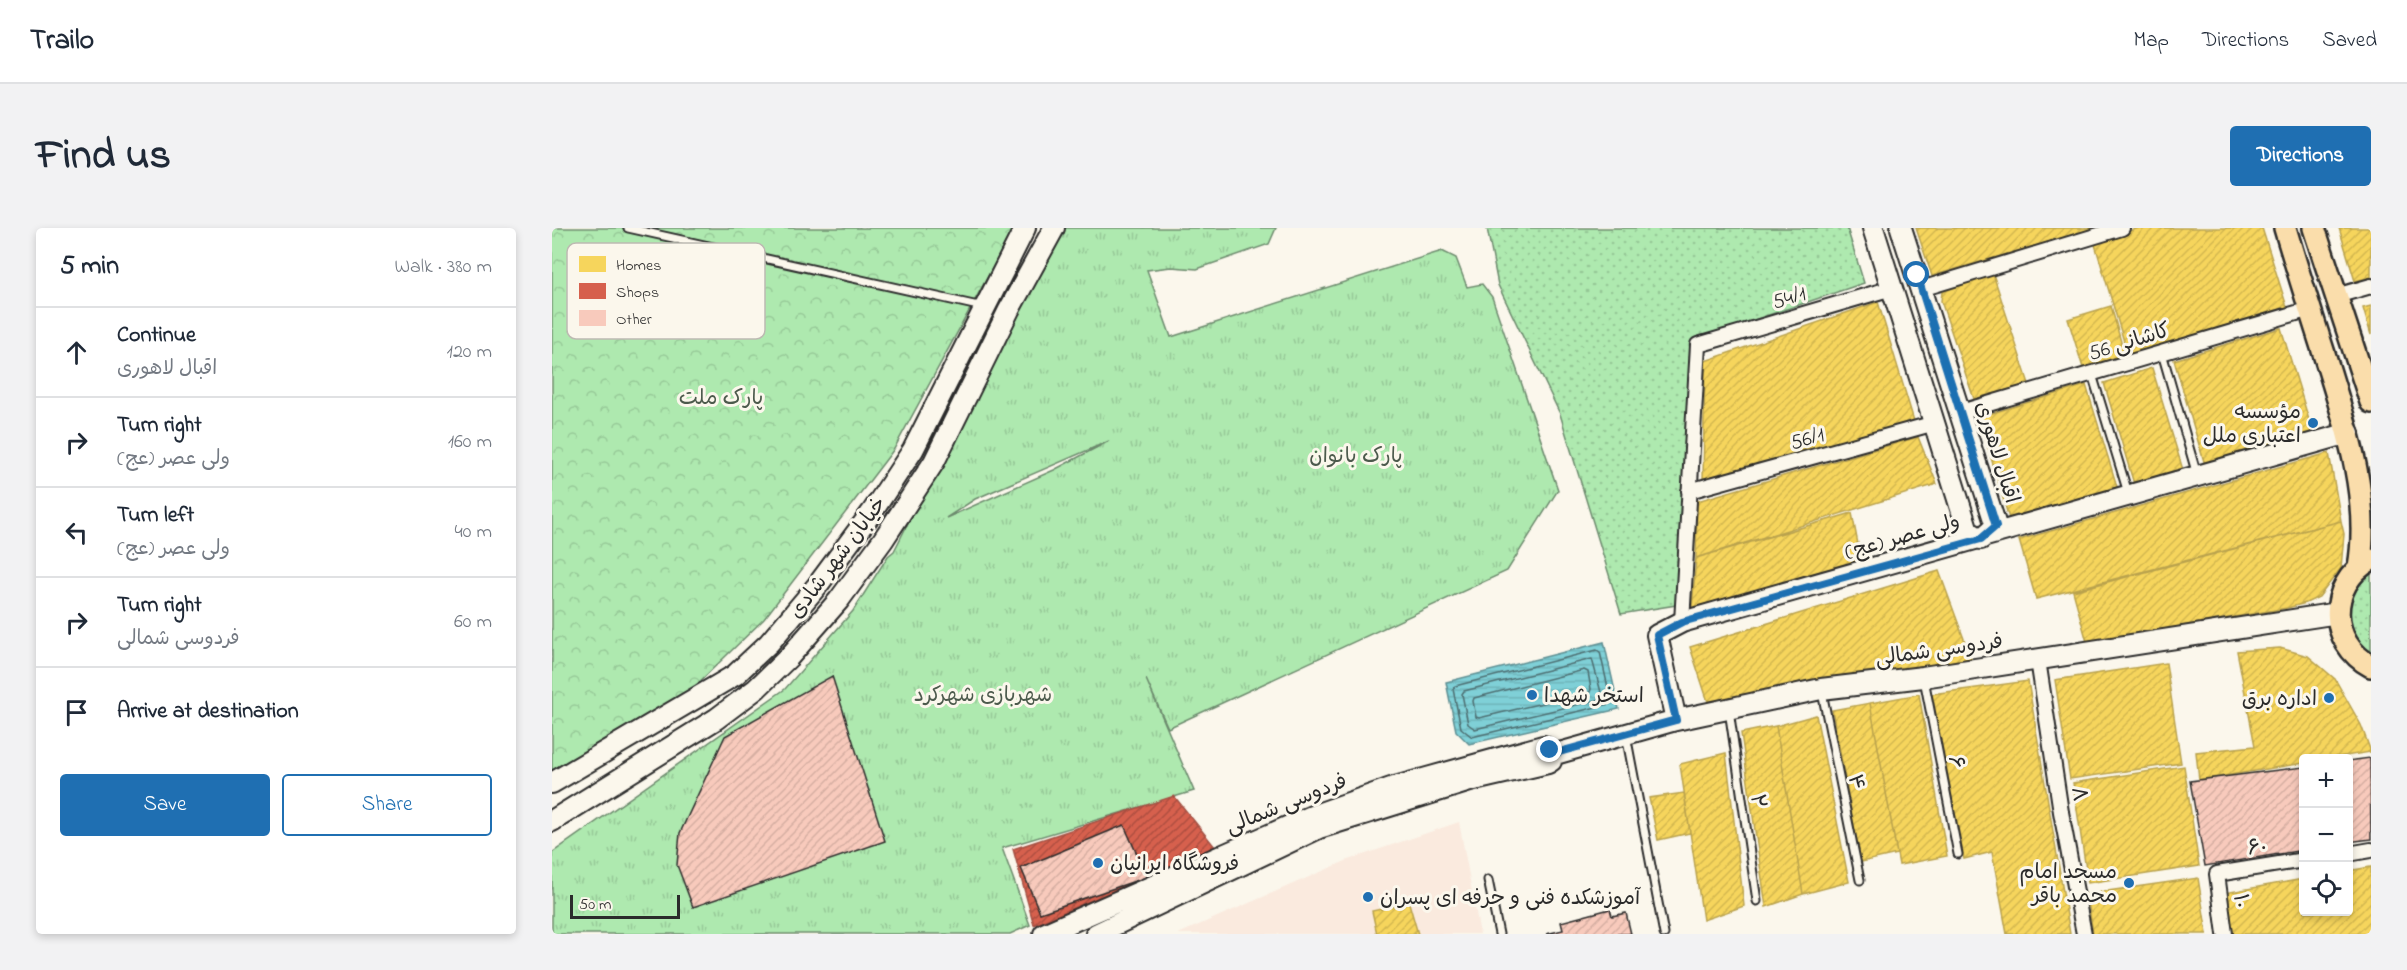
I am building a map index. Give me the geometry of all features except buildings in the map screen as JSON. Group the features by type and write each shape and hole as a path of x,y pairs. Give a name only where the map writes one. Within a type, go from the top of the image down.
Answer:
{"main road":[{"name":"خیابان شهر شادی","path":"552,783 735,675 769,643 817,586 913,450 1025,228"},
{"name":"خیابان شهر شادی","path":"552,821 716,719 756,689 789,657 839,600 884,540 934,462 1009,310 1054,228"},
{"path":"1873,228 1968,531 1981,539"},
{"name":"اقبال لاهوری","path":"1902,228 1996,526 1981,539"},
{"path":"2285,228 2349,434 2368,530 2364,544 2365,563 2343,587 2338,613 2339,627 2346,644 2358,658 2371,666"},
{"path":"2314,228 2371,402"},
{"name":"ولی عصر (عج)","path":"1676,720 1657,635 1682,622 2349,434"},
{"name":"فردوسی شمالی","path":"1552,754 1625,732 1729,707 1821,689 1923,677 2338,613"},
{"name":"فردوسی شمالی","path":"1044,934 1312,816 1391,788 1543,746 1552,754"},
{"name":"فردوسی شمالی","path":"1096,934 1319,828 1460,784 1548,763 1552,754"}],"street":[{"path":"1921,289 2122,228"},
{"path":"2336,296 2371,286"},
{"name":"54/1","path":"1689,491 1698,345 1892,288"},
{"name":"کاشانی 56","path":"1961,412 2310,309"},
{"name":"56/1","path":"1689,491 1935,423"},
{"path":"1682,622 1689,491"},
{"name":"۸","path":"2038,660 2061,812 2084,934"},
{"path":"2353,853 2371,850"},
{"name":"۶۰","path":"2217,874 2299,862"},
{"name":"۱۰","path":"2217,874 2225,934"}],"lane":[{"path":"628,228 696,243"},
{"path":"765,258 974,304 986,304"},
{"path":"2162,353 2197,475"},
{"path":"2092,374 2129,495"},
{"name":"۶","path":"1923,677 1958,854"},
{"name":"۴","path":"1821,689 1860,880"},
{"name":"۲","path":"1729,707 1757,901"},
{"path":"1625,732 1664,934"},
{"path":"1488,880 1498,934"}],"shaded area":[{"name":"آموزشکده فنی و حرفه ای پسران","path":"1459,822 1480,934 1178,934 1348,860"}],"green space":[{"name":"پارک ملت","path":"552,228 1014,228 894,449 764,619 691,690 552,776"},
{"path":"1057,228 1276,228 1269,244 1197,269 1171,267 1147,270 1171,337 1442,251 1456,258 1467,287 1482,284 1492,297 1558,490 1507,571 1168,728 1146,679 1194,791 1002,848 1030,925 1010,934 552,934 552,853 785,689 853,611 888,556 894,551","holes":["1109,441 1054,470 946,518 975,499"]},
{"path":"1487,228 1847,228 1864,283 1694,340 1676,605 1621,614 1560,414 1498,285"},
{"path":"2371,569 2371,658 2354,637 2347,612 2351,591"}],"water":[{"name":"استخر شهدا","path":"1604,642 1619,709 1469,744 1456,731 1446,682"}],"place":[{"name":"مؤسسه اعتباری ملل","path":"2313,423"},
{"name":"استخر شهدا","path":"1532,695"},
{"name":"اداره برق","path":"2329,698"},
{"name":"فروشگاه ایرانیان","path":"1098,863"},
{"name":"مسجد امام محمد باقر","path":"2129,883"},
{"name":"آموزشکده فنی و حرفه ای پسران","path":"1368,897"}],"route":[{"path":"1550,750 1552,754 1625,732 1676,720 1657,635 1682,622 1981,539 1996,526 1917,275"}],"park label":[{"name":"پارک بانوان","path":"1356,455"},
{"name":"شهربازی شهرکرد","path":"983,694"}]}
